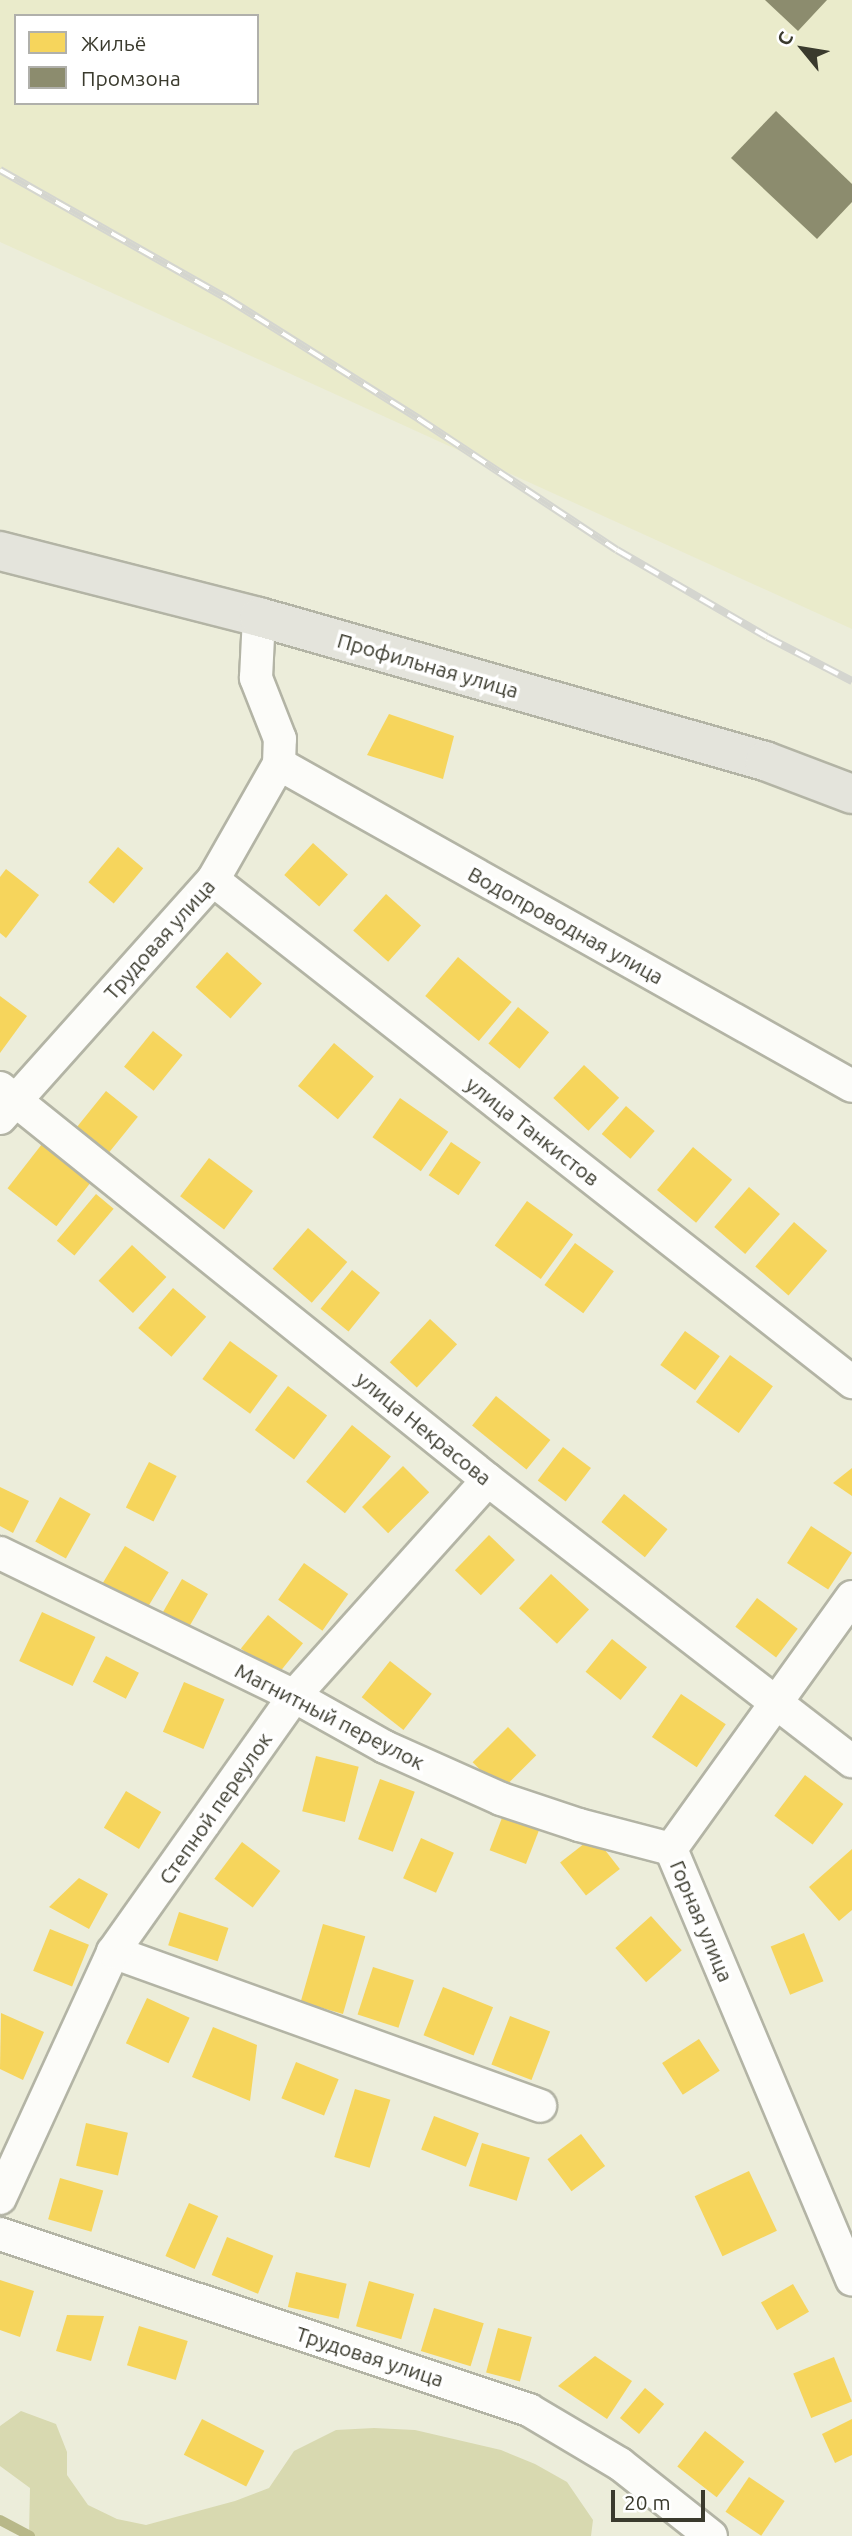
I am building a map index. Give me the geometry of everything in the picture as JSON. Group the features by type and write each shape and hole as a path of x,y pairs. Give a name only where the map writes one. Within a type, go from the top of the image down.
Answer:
{"main road":[{"name":"Профильная улица","path":"0,551 258,617 765,761 852,794"}],"street":[{"path":"258,617 256,678 280,738 279,764"},
{"name":"Трудовая улица","path":"5,1101 213,880 279,764"},
{"name":"Водопроводная улица","path":"279,764 852,1086"},
{"name":"улица Танкистов","path":"213,880 852,1382"},
{"name":"улица Некрасова","path":"5,1101 852,1762"},
{"name":"Степной переулок","path":"0,2197 113,1952 294,1696 488,1480"},
{"name":"Магнитный переулок","path":"0,1553 294,1696 385,1747 501,1799 579,1825 671,1849"},
{"name":"Горная улица","path":"852,1597 671,1849 852,2279"},
{"path":"113,1952 540,2106"},
{"name":"Трудовая улица","path":"0,2234 529,2410 620,2464 711,2536"}],"shaded area":[{"path":"0,0 852,0 852,629 0,242"},
{"path":"21,2411 56,2424 67,2452 67,2475 88,2505 117,2519 146,2525 235,2501 269,2488 294,2451 336,2430 374,2428 415,2430 501,2450 535,2464 567,2482 593,2520 591,2536 29,2536 30,2488 0,2466 0,2426"}],"building: Жильё":[{"path":"389,714 454,736 443,779 367,755"},
{"path":"313,843 348,874 319,906 284,875"},
{"path":"118,847 143,868 114,903 88,882"},
{"path":"6,869 39,895 6,938 0,933 0,877"},
{"path":"386,894 421,925 388,962 353,930"},
{"path":"227,952 262,983 230,1018 196,987"},
{"path":"458,957 512,1002 479,1041 425,996"},
{"path":"0,996 27,1016 0,1053"},
{"path":"518,1007 549,1032 520,1069 488,1044"},
{"path":"153,1031 183,1055 154,1091 124,1067"},
{"path":"334,1043 374,1076 338,1119 298,1086"},
{"path":"584,1065 619,1098 588,1131 553,1098"},
{"path":"106,1091 138,1117 106,1156 74,1131"},
{"path":"400,1098 448,1132 421,1171 372,1137"},
{"path":"626,1106 655,1131 630,1159 602,1134"},
{"path":"451,1142 481,1162 458,1195 429,1175"},
{"path":"42,1144 91,1182 56,1226 8,1188"},
{"path":"693,1147 732,1180 696,1223 657,1190"},
{"path":"209,1158 253,1191 224,1229 180,1196"},
{"path":"749,1187 780,1214 745,1254 714,1227"},
{"path":"96,1194 114,1209 74,1256 57,1241"},
{"path":"527,1201 573,1235 541,1279 495,1245"},
{"path":"794,1222 827,1251 788,1295 755,1267"},
{"path":"308,1228 347,1262 312,1303 273,1269"},
{"path":"575,1243 614,1271 583,1313 544,1285"},
{"path":"132,1245 166,1277 133,1313 99,1281"},
{"path":"352,1270 380,1293 349,1332 321,1309"},
{"path":"173,1288 206,1317 171,1357 138,1328"},
{"path":"430,1319 457,1344 417,1387 390,1362"},
{"path":"685,1331 720,1356 695,1390 660,1365"},
{"path":"230,1341 278,1376 250,1414 202,1379"},
{"path":"730,1355 773,1386 739,1433 696,1402"},
{"path":"288,1386 327,1415 294,1459 255,1430"},
{"path":"496,1396 550,1440 526,1470 472,1426"},
{"path":"352,1425 391,1456 345,1513 306,1482"},
{"path":"563,1447 591,1468 566,1502 538,1481"},
{"path":"149,1462 177,1476 153,1522 126,1507"},
{"path":"403,1466 429,1492 388,1533 362,1507"},
{"path":"852,1468 852,1496 833,1483"},
{"path":"0,1487 29,1501 13,1533 0,1526"},
{"path":"624,1494 668,1529 645,1557 601,1522"},
{"path":"60,1497 91,1514 66,1559 35,1542"},
{"path":"811,1526 852,1553 828,1590 787,1563"},
{"path":"489,1535 515,1560 481,1595 455,1570"},
{"path":"125,1546 169,1572 144,1613 100,1587"},
{"path":"304,1563 348,1594 322,1631 278,1600"},
{"path":"551,1574 589,1609 557,1644 519,1608"},
{"path":"182,1579 208,1594 188,1629 162,1614"},
{"path":"757,1598 798,1629 776,1657 735,1627"},
{"path":"42,1612 95,1637 73,1686 19,1661"},
{"path":"268,1615 303,1643 276,1677 241,1648"},
{"path":"612,1639 647,1667 621,1700 586,1672"},
{"path":"106,1656 139,1673 126,1699 93,1682"},
{"path":"390,1661 432,1694 403,1730 362,1697"},
{"path":"184,1682 225,1699 203,1749 163,1732"},
{"path":"681,1694 726,1724 697,1767 652,1737"},
{"path":"508,1727 536,1755 501,1791 473,1762"},
{"path":"316,1756 359,1767 345,1822 302,1811"},
{"path":"805,1775 843,1804 813,1845 774,1816"},
{"path":"380,1779 415,1792 393,1852 358,1839"},
{"path":"126,1791 161,1812 139,1849 104,1828"},
{"path":"505,1810 541,1824 526,1864 490,1850"},
{"path":"594,1836 620,1869 586,1896 560,1862"},
{"path":"421,1838 454,1853 436,1893 403,1878"},
{"path":"242,1842 280,1871 253,1908 214,1879"},
{"path":"852,1849 852,1910 839,1921 809,1887"},
{"path":"79,1878 108,1894 89,1929 49,1907"},
{"path":"179,1912 228,1928 218,1961 168,1945"},
{"path":"651,1916 682,1950 646,1982 615,1948"},
{"path":"323,1924 365,1936 343,2014 301,2002"},
{"path":"50,1929 89,1945 72,1986 33,1971"},
{"path":"804,1933 823,1981 790,1995 771,1946"},
{"path":"373,1967 414,1980 398,2028 358,2015"},
{"path":"443,1987 493,2007 474,2055 424,2035"},
{"path":"147,1998 190,2018 168,2063 126,2043"},
{"path":"1,2013 44,2032 23,2080 0,2069"},
{"path":"510,2016 550,2031 532,2080 491,2065"},
{"path":"213,2027 257,2045 250,2101 192,2077"},
{"path":"699,2039 720,2071 683,2095 662,2063"},
{"path":"296,2062 339,2079 324,2115 281,2098"},
{"path":"355,2089 390,2100 370,2168 334,2157"},
{"path":"434,2116 479,2133 466,2167 421,2150"},
{"path":"86,2123 128,2133 118,2176 76,2166"},
{"path":"581,2134 605,2166 572,2191 547,2159"},
{"path":"482,2143 530,2158 517,2201 469,2186"},
{"path":"749,2171 777,2231 723,2256 695,2196"},
{"path":"60,2178 103,2190 91,2232 48,2219"},
{"path":"189,2203 218,2216 195,2269 165,2256"},
{"path":"227,2237 273,2256 258,2294 212,2275"},
{"path":"296,2272 347,2284 339,2319 288,2307"},
{"path":"0,2280 34,2291 20,2337 0,2330"},
{"path":"369,2281 414,2294 401,2339 356,2326"},
{"path":"793,2284 809,2312 777,2330 761,2302"},
{"path":"434,2308 484,2323 471,2366 421,2351"},
{"path":"67,2315 104,2316 91,2361 56,2351"},
{"path":"139,2326 188,2341 176,2380 127,2365"},
{"path":"498,2328 532,2337 520,2381 486,2372"},
{"path":"595,2356 632,2381 607,2419 558,2386"},
{"path":"834,2357 852,2402 811,2418 793,2373"},
{"path":"645,2388 664,2404 639,2434 620,2418"},
{"path":"202,2419 264,2451 246,2486 184,2455"},
{"path":"852,2419 852,2455 835,2463 822,2434"},
{"path":"705,2431 744,2462 717,2497 677,2466"},
{"path":"749,2477 785,2501 761,2536 726,2512"}],"building: Промзона":[{"path":"765,0 827,0 798,31"},
{"path":"776,111 852,184 852,202 817,239 731,158"}],"waterway":[{"path":"0,2520 30,2536"}],"railway":[{"path":"0,170 228,299 419,419 617,550 767,637 852,681"}]}
